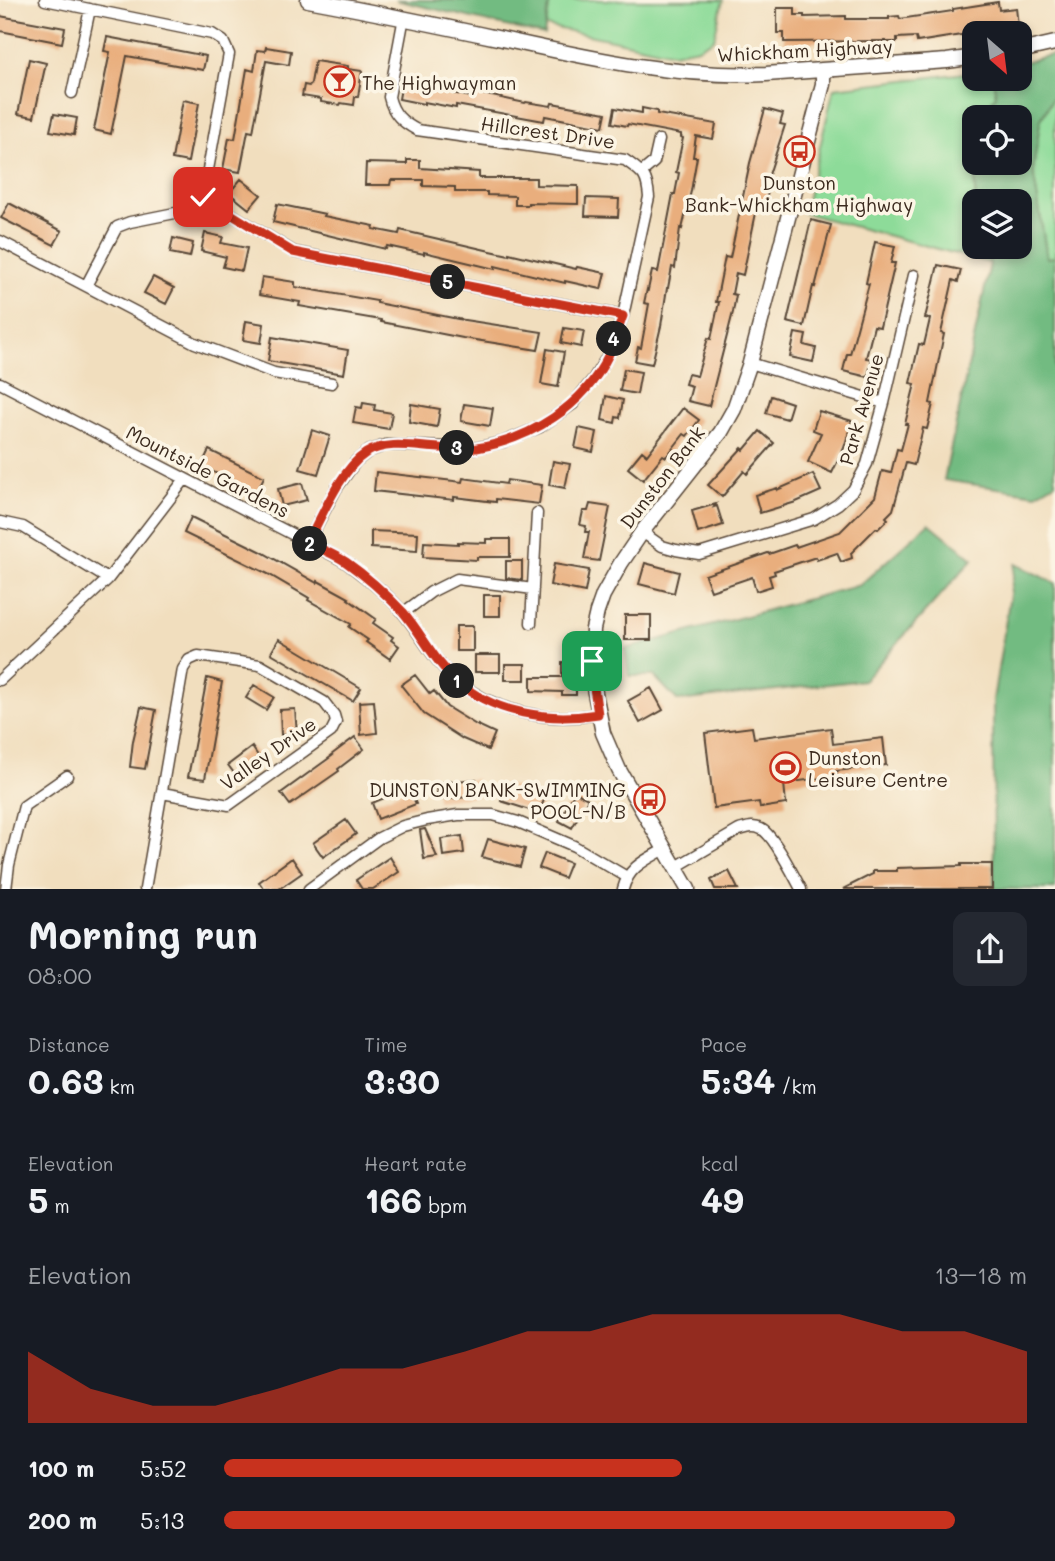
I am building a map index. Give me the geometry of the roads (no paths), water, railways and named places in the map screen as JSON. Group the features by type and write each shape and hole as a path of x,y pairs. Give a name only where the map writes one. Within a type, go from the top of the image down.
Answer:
{"street":[{"path":"46,0 212,34 223,41 229,54 203,197 198,206 117,227 86,286"},
{"name":"Whickham Highway","path":"308,0 404,17 650,69 736,75 962,59"},
{"path":"72,93 90,9"},
{"name":"Hillcrest Drive","path":"404,17 389,97 391,107 403,123 417,130 625,160 642,172"},
{"path":"1032,48 1055,43"},
{"name":"Dunston Bank","path":"688,889 614,761 603,733 594,688 593,629 597,612 611,580 642,532 721,432 734,409 750,363 823,84 823,70"},
{"path":"308,542 336,489 356,461 369,451 386,445 475,448 503,442 540,426 573,404 607,357 623,316 649,197 648,184 642,172 654,162 659,140"},
{"path":"203,197 293,252 623,316"},
{"path":"0,241 195,344 274,373 332,383"},
{"name":"Park Avenue","path":"642,532 662,546 699,554 814,519 838,504 853,490 866,464 884,403 914,275"},
{"path":"750,363 884,403"},
{"name":"Mountside Gardens","path":"0,383 344,561 403,613 428,649 456,680 483,698 509,709 548,717 598,714"},
{"path":"2,674 108,579 185,479"},
{"path":"531,623 537,513"},
{"path":"0,522 23,527 108,579"},
{"path":"403,613 431,592 457,579 533,589"},
{"name":"Valley Drive","path":"198,656 260,665 324,702 334,715 336,723 331,732 229,805 162,793 183,670 189,660 198,656"},
{"path":"6,889 5,864 24,806 67,776"},
{"path":"145,889 162,793"},
{"path":"309,889 379,838 403,826 458,815 493,815 518,822 574,846 627,877"},
{"path":"676,867 739,830 758,828 769,836 801,889"},
{"path":"623,889 627,877 638,865 665,849"}],"place":[{"name":"The Highwayman","path":"339,82"},
{"name":"Dunston Bank-Whickham Highway","path":"799,151"},
{"name":"Dunston Leisure Centre","path":"785,768"},
{"name":"DUNSTON BANK-SWIMMING POOL-N/B","path":"649,800"}]}
